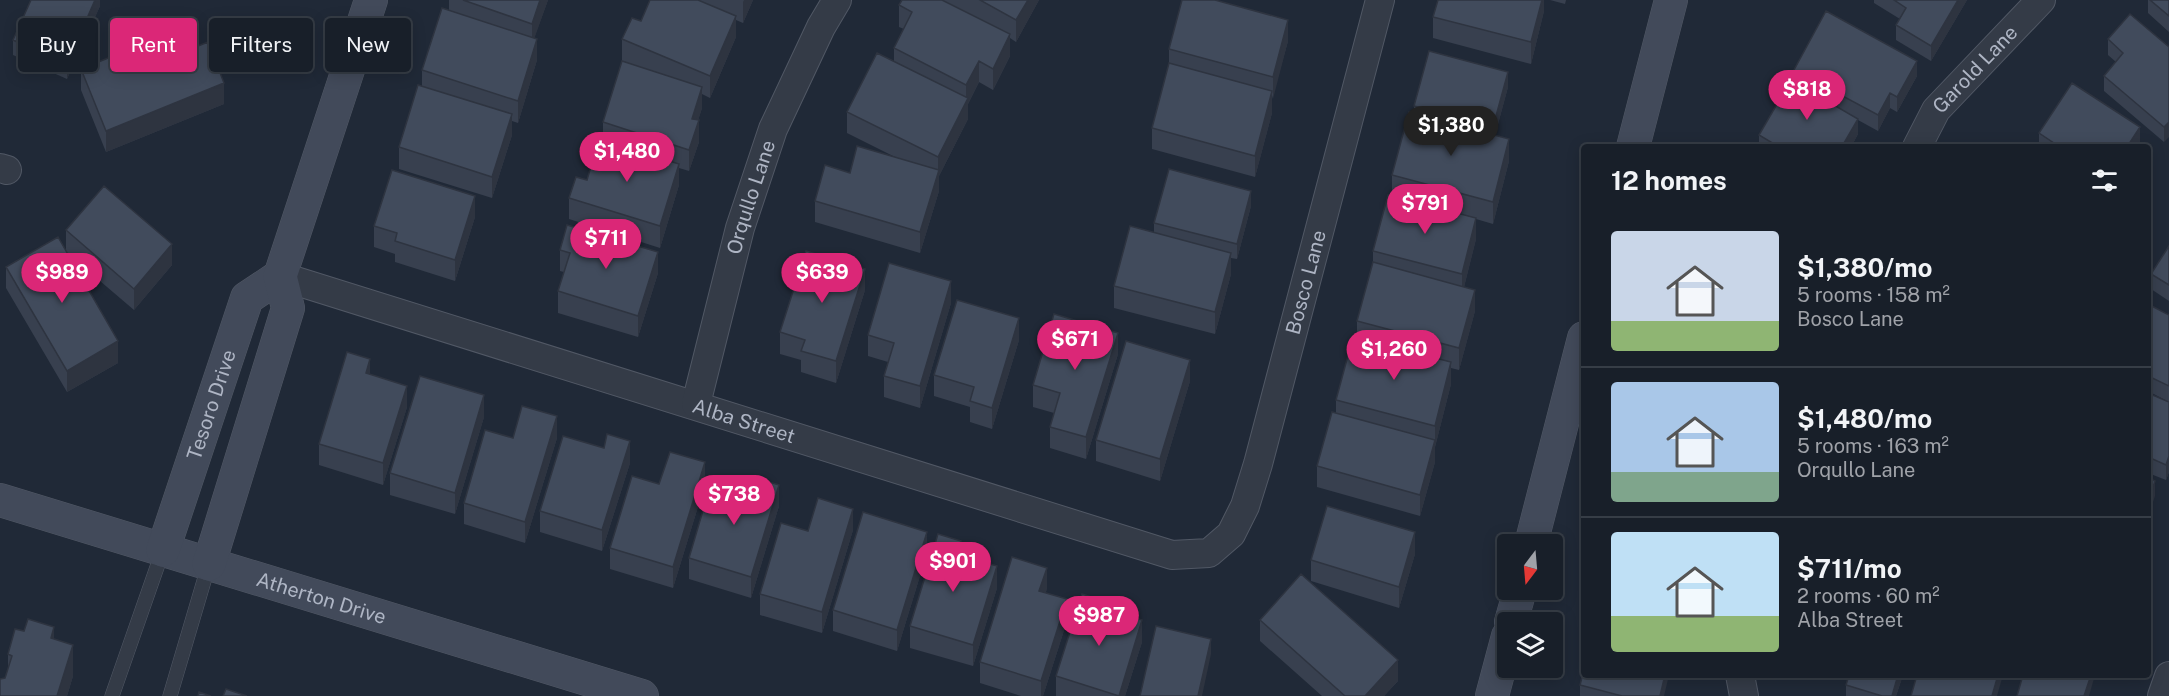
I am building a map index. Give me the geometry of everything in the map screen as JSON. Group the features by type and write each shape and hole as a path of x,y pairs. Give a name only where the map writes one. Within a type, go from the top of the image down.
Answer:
{"street":[{"path":"209,564 288,308 280,276 371,0"},
{"name":"Orqullo Lane","path":"696,404 740,228 773,129 821,27 837,0"},
{"name":"Bosco Lane","path":"1209,553 1231,534 1245,506 1258,464 1380,0"},
{"path":"1634,144 1671,0"},
{"name":"Garold Lane","path":"1919,144 1936,110 2041,0"},
{"name":"Alba Street","path":"280,276 696,404 1172,555 1209,553"},
{"name":"Tesoro Drive","path":"163,550 247,298 280,276"},
{"path":"1534,534 1581,350"},
{"name":"Atherton Drive","path":"0,500 642,696"},
{"path":"2162,696 2169,676"},
{"path":"1492,696 1497,677"},
{"path":"1741,678 1744,696"}],"lane":[{"path":"112,696 163,550"},
{"path":"170,696 209,564"}],"building":[{"path":"31,0 95,0 87,18 23,18"},
{"path":"463,0 540,0 532,24"},
{"path":"650,0 698,0 736,16 710,76 622,39 632,18 641,21"},
{"path":"902,0 942,0 1010,34 993,69 979,61 966,85 894,48 912,12 899,5"},
{"path":"980,0 1028,0 1016,20"},
{"path":"1182,0 1215,0 1288,20 1273,77 1169,49"},
{"path":"1438,0 1542,0 1531,42 1433,17"},
{"path":"1894,0 1958,0 1931,46 1896,25 1906,8"},
{"path":"2150,0 2169,0 2169,16"},
{"path":"442,8 537,39 518,101 422,70"},
{"path":"1826,11 1917,61 1897,97 1890,93 1878,115 1794,70"},
{"path":"2130,14 2169,47 2169,122 2164,127 2104,76 2123,53 2108,39"},
{"path":"18,29 18,42 13,40"},
{"path":"208,42 209,72 220,72 224,83 106,131 82,72 98,72 98,62 110,57 110,72 197,72 197,46"},
{"path":"1429,51 1508,72 1493,127 1414,106"},
{"path":"877,53 968,98 938,157 847,112"},
{"path":"622,61 702,87 692,119 699,120 689,150 603,122"},
{"path":"1169,63 1272,91 1255,156 1152,128"},
{"path":"1791,80 1858,119 1846,144 1774,144 1759,135"},
{"path":"2072,83 2140,127 2129,144 2056,144 2039,133"},
{"path":"418,85 512,114 492,177 399,147"},
{"path":"1409,112 1509,139 1493,202 1392,175"},
{"path":"599,139 679,164 660,226 569,198 576,177 587,180"},
{"path":"857,146 939,170 920,232 815,201 825,165 850,173"},
{"path":"1169,169 1251,191 1237,244 1154,223"},
{"path":"392,170 475,196 455,260 395,241 397,233 374,226"},
{"path":"104,186 172,244 134,289 66,230"},
{"path":"1388,195 1476,218 1462,274 1373,251"},
{"path":"567,225 658,252 638,316 558,291 570,253 560,250"},
{"path":"1130,226 1231,253 1215,312 1114,286"},
{"path":"58,237 118,341 67,371 6,267"},
{"path":"2169,246 2169,285 2151,274"},
{"path":"806,251 865,269 836,361 801,351 805,340 780,332"},
{"path":"1373,262 1475,290 1459,348 1357,321"},
{"path":"889,263 951,281 920,386 884,376 894,343 868,335"},
{"path":"957,300 1019,318 992,408 970,401 974,387 934,375"},
{"path":"2151,306 2169,315 2169,386 2151,377"},
{"path":"1054,314 1118,333 1086,437 1050,427 1060,393 1033,385"},
{"path":"1353,337 1451,362 1435,426 1336,400"},
{"path":"1126,341 1190,360 1160,459 1096,440"},
{"path":"347,352 370,359 366,373 407,386 383,463 319,444"},
{"path":"420,376 484,395 455,493 390,473"},
{"path":"2151,394 2169,402 2169,456 2166,465 2151,458"},
{"path":"522,406 557,416 525,522 464,503 485,430 513,438"},
{"path":"1332,412 1435,440 1420,495 1317,466"},
{"path":"607,434 630,441 602,530 540,511 563,436 604,448"},
{"path":"670,452 705,462 673,567 610,548 632,476 659,484"},
{"path":"756,478 779,485 751,577 689,558 712,480 752,492"},
{"path":"2151,479 2155,481 2151,493"},
{"path":"818,498 853,509 822,612 760,594 781,523 808,531"},
{"path":"1327,506 1415,532 1399,587 1311,560"},
{"path":"863,512 927,532 897,630 833,610"},
{"path":"938,534 961,541 957,554 997,566 973,645 910,626"},
{"path":"1012,557 1047,568 1039,591 1067,599 1041,681 980,662"},
{"path":"1301,574 1398,660 1365,696 1345,696 1260,620"},
{"path":"1082,594 1104,601 1102,608 1142,620 1119,696 1056,676"},
{"path":"28,619 54,627 51,638 73,645 57,696 0,696 0,679 5,678 12,656 8,654 15,629 24,631"},
{"path":"1156,626 1211,639 1198,696 1140,696"},
{"path":"1582,678 1664,678 1660,696 1622,696 1580,685"},
{"path":"1848,678 1897,678 1892,696 1882,696 1846,685"},
{"path":"1916,678 1997,678 1992,696 1911,696"},
{"path":"2022,678 2090,678 2084,696 2017,696"},
{"path":"226,689 247,696 223,696"},
{"path":"199,692 211,696 198,696"}]}
